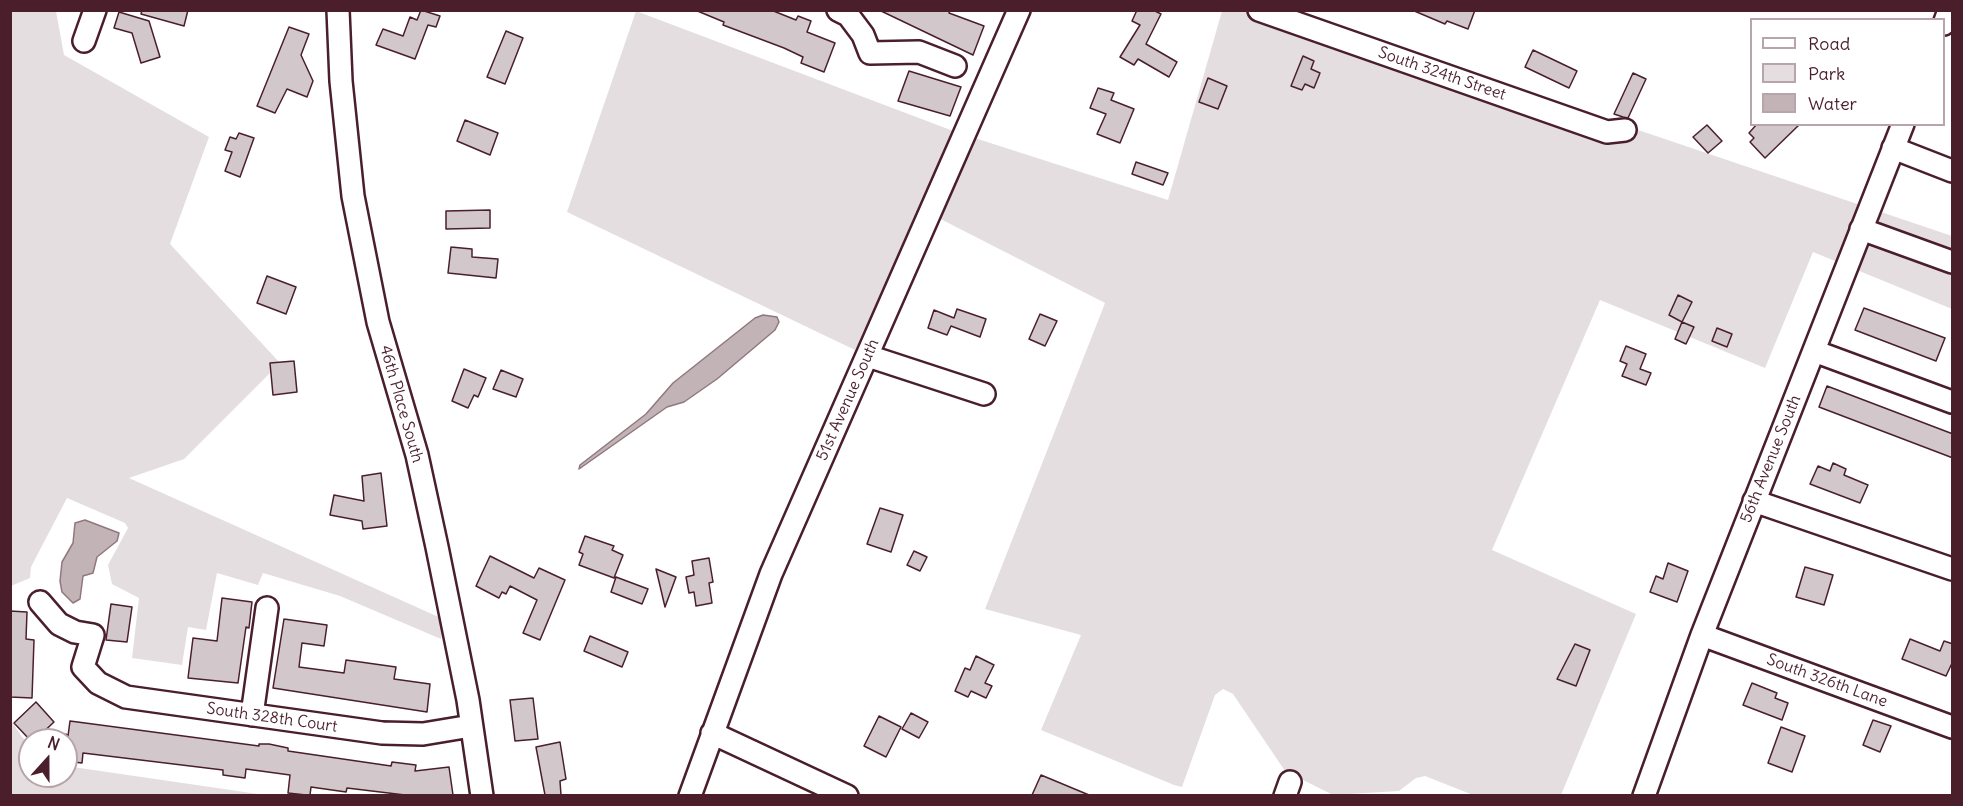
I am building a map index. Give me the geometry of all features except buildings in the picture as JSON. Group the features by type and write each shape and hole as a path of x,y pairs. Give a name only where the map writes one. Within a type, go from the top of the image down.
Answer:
{"street":[{"path":"84,41 96,10"},
{"name":"46th Place South","path":"339,10 341,81 353,196 378,322 417,455 483,795"},
{"path":"838,10 848,15 864,35 870,53 919,52 955,66"},
{"name":"51st Avenue South","path":"690,795 771,574 1019,10"},
{"name":"South 324th Street","path":"1259,10 1607,132 1625,130"},
{"name":"56th Avenue South","path":"1644,795 1702,635 1902,126"},
{"path":"1893,148 1953,171"},
{"path":"1861,229 1953,262"},
{"path":"1814,351 1953,402"},
{"path":"867,356 984,394"},
{"path":"1754,501 1953,570"},
{"name":"South 328th Court","path":"40,602 59,624 75,632 93,635 83,667 98,683 126,697 402,734 439,732 471,726"},
{"path":"252,715 267,608"},
{"name":"South 326th Lane","path":"1702,635 1953,727"},
{"path":"711,733 847,795"}],"green space":[{"path":"10,11 56,11 64,55 209,137 170,244 280,363 184,459 129,478 443,619 441,639 340,596 263,573 258,585 217,573 206,630 188,627 182,665 132,658 139,598 112,584 108,565 128,528 125,523 67,498 31,567 30,578 11,586"},
{"path":"636,11 956,132 1168,200 1222,11 1286,11 1952,236 1952,309 1813,252 1765,368 1600,300 1492,550 1636,614 1561,795 1473,795 1425,776 1416,778 1399,791 1333,795 1285,771 1233,694 1223,689 1215,695 1182,787 1041,730 1081,635 985,609 1105,303 919,208 855,350 567,212"},
{"path":"10,719 18,731 18,788 78,788 78,768 265,795 11,795"}],"water":[{"path":"763,315 777,317 779,322 775,330 717,379 684,402 667,407 579,469 580,465 646,414 673,383 755,318"},
{"path":"85,520 119,533 117,541 97,557 93,573 83,576 80,599 73,603 62,592 60,581 62,562 73,543 75,523"}]}
